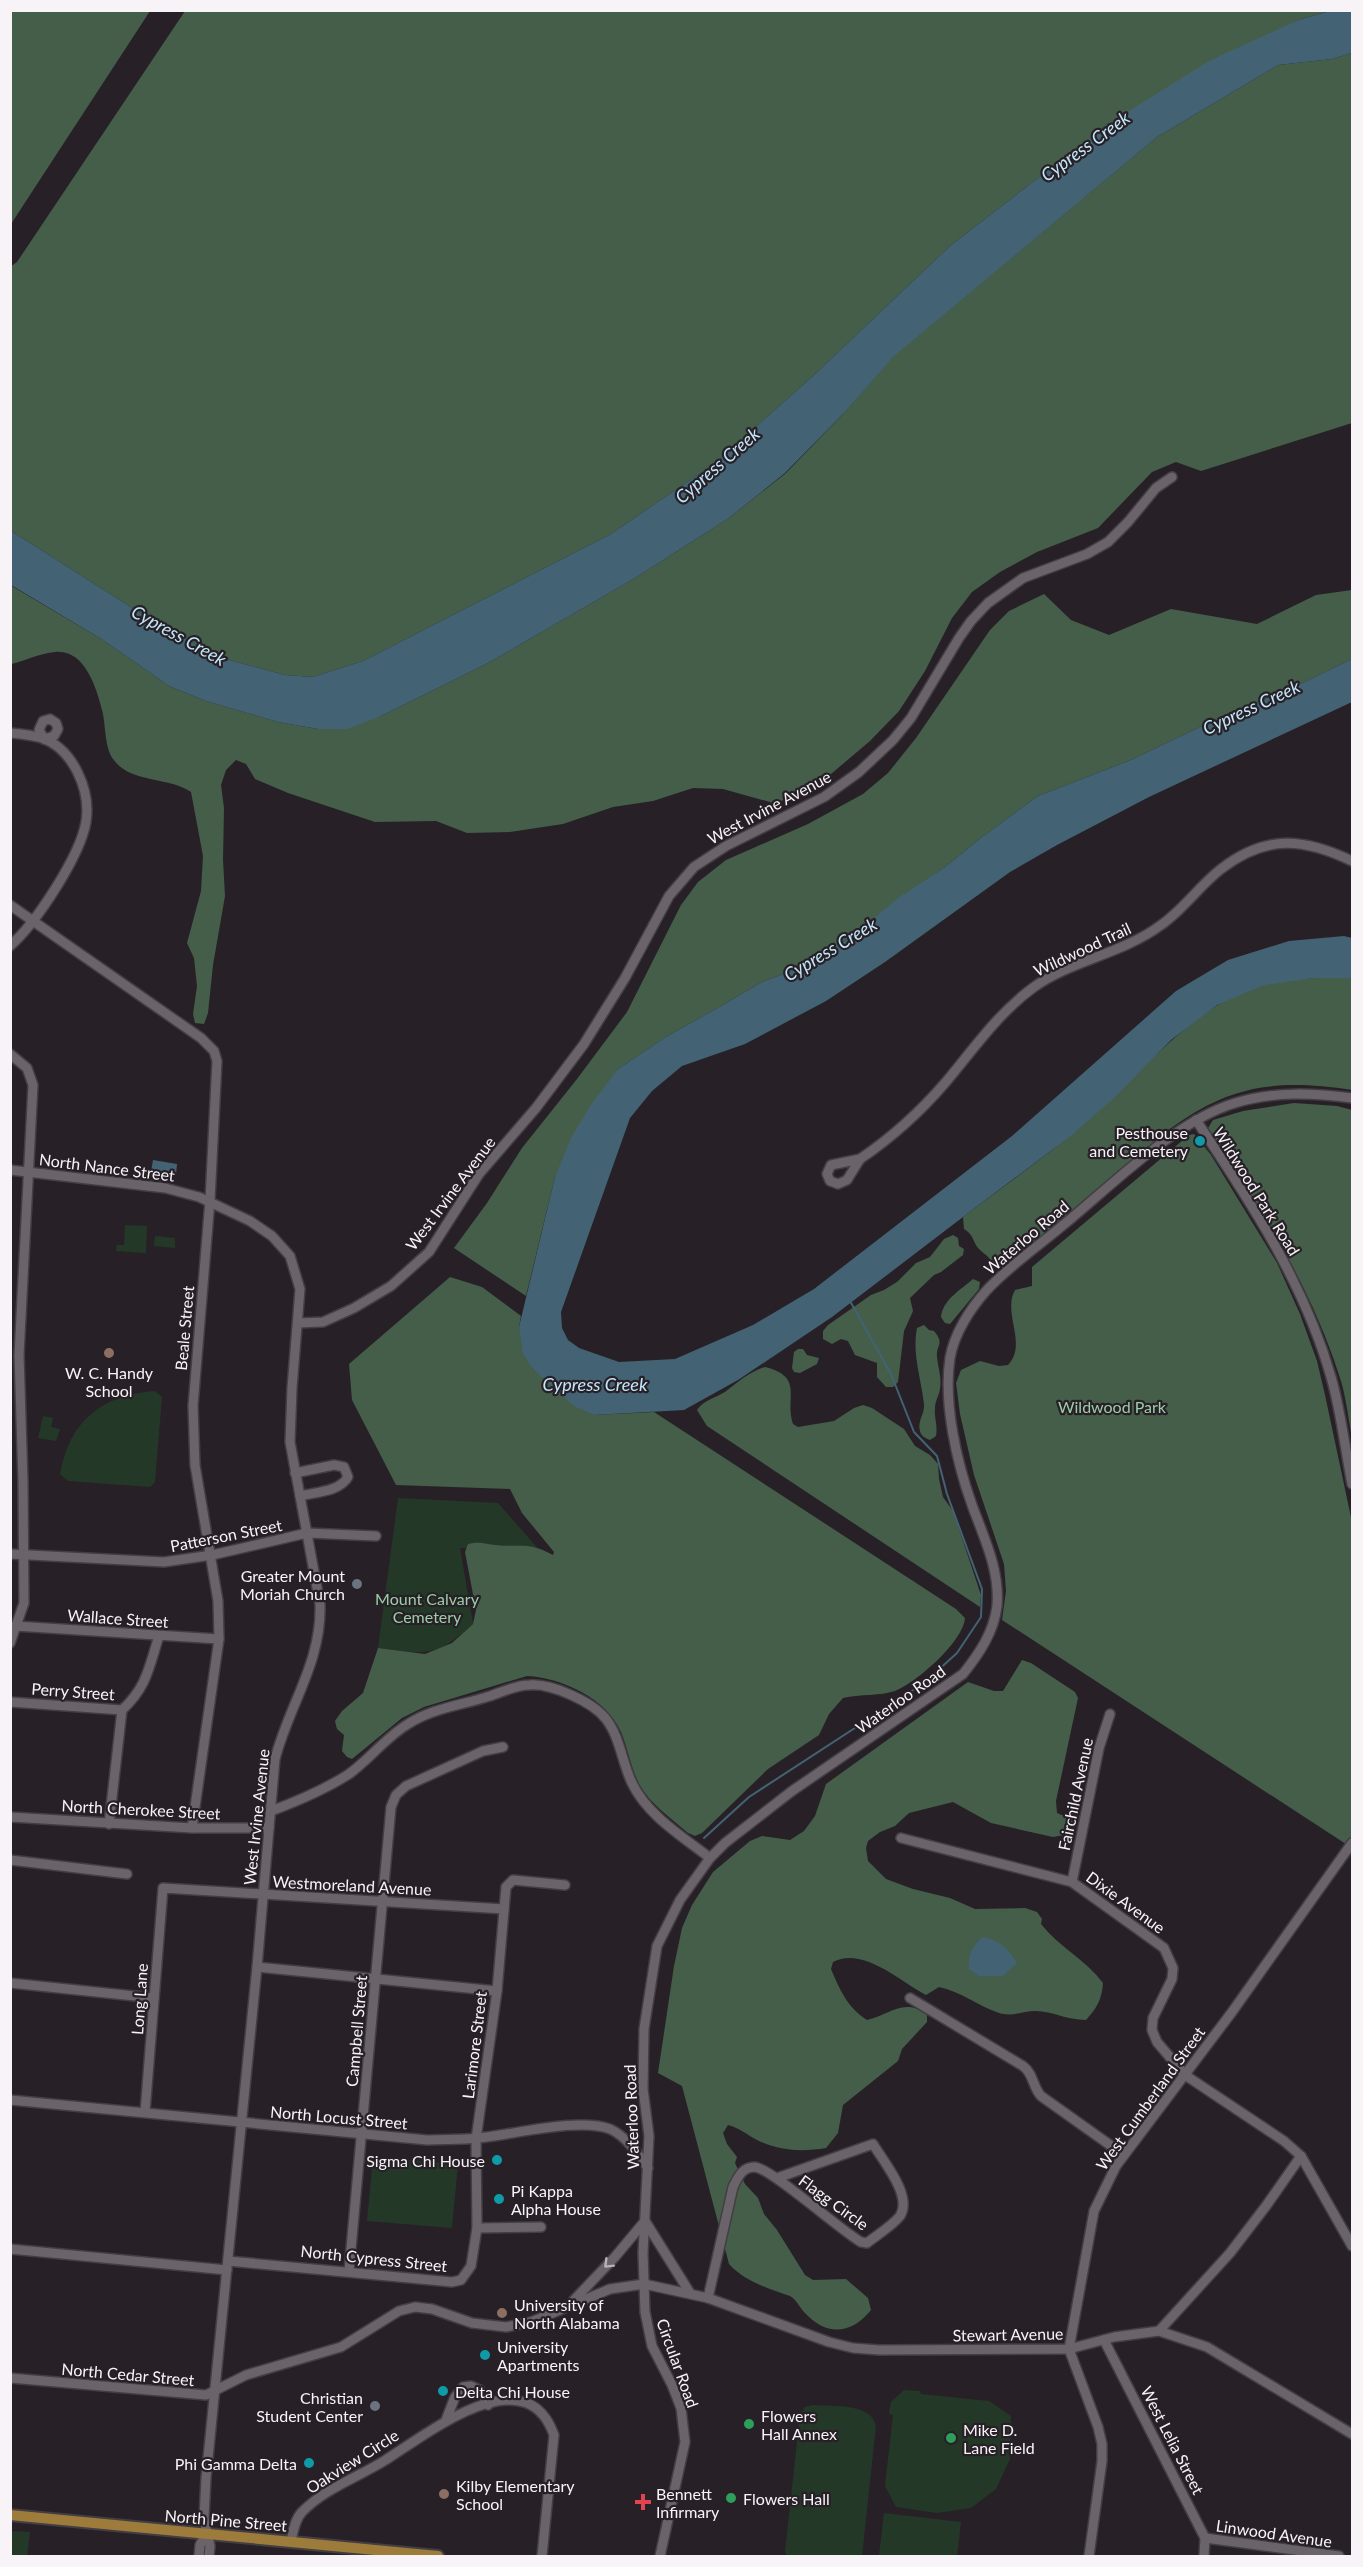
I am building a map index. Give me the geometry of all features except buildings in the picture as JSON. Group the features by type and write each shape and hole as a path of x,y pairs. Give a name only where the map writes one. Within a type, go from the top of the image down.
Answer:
{"main road":[{"name":"North Pine Street","path":"10,2515 291,2541 362,2553 438,2556"}],"street":[{"name":"West Irvine Avenue","path":"206,2534 204,2518 215,2392 275,1759 279,1742 317,1647 319,1630 320,1604 295,1473 290,1422 298,1323 323,1322 354,1308 391,1286 429,1252 479,1174 537,1108 584,1044 625,978 669,896 694,867 726,846 824,797 859,772 885,749 911,718 959,638 983,607 1023,578 1087,554 1108,542 1156,488 1172,477"},
{"path":"10,733 44,739 63,753 78,771 87,804 86,822 78,846 62,877 32,921 10,946"},
{"name":"Wildwood Trail","path":"860,1159 910,1119 944,1084 1003,1014 1035,986 1068,969 1136,941 1160,926 1186,905 1220,870 1250,850 1278,844 1306,843 1353,861"},
{"name":"Beale Street","path":"10,905 194,1032 214,1051 217,1061 210,1200 193,1406 195,1464 212,1555 218,1601 219,1639 192,1828"},
{"path":"10,1054 27,1068 33,1085 15,1384 24,1556 24,1602 10,1643"},
{"name":"Waterloo Road","path":"644,2284 649,2136 643,2077 644,2029 657,1946 668,1922 680,1900 710,1858 738,1831 963,1674 979,1654 991,1632 995,1615 997,1582 992,1557 971,1502 955,1445 948,1385 954,1339 986,1291 1143,1159 1196,1120 1235,1103 1269,1096 1321,1094 1353,1098"},
{"name":"Wildwood Park Road","path":"1196,1120 1259,1216 1288,1268 1303,1302 1331,1378 1353,1484"},
{"name":"North Nance Street","path":"10,1170 165,1188 210,1200 234,1212 272,1236 290,1256 300,1289 298,1323"},
{"path":"295,1473 334,1465 344,1467 348,1477 344,1484 336,1488 300,1496"},
{"name":"Patterson Street","path":"10,1554 164,1562 212,1555 307,1533 376,1536"},
{"name":"Wallace Street","path":"15,1626 219,1639"},
{"name":"Perry Street","path":"10,1702 122,1710 138,1695 146,1678 159,1636"},
{"path":"271,1811 304,1798 349,1773 408,1724 431,1713 529,1685 547,1687 579,1699 593,1707 606,1719 615,1734 632,1783 640,1797 658,1816 710,1858"},
{"path":"109,1824 122,1710"},
{"name":"Fairchild Avenue","path":"1072,1882 1099,1748 1110,1714"},
{"name":"Campbell Street","path":"349,2271 391,1807 396,1795 406,1786 483,1751 503,1747"},
{"name":"North Cherokee Street","path":"10,1817 192,1828 269,1828"},
{"name":"Dixie Avenue","path":"901,1838 1072,1882 1164,1948 1173,1968 1172,1979 1158,2005 1152,2030 1166,2055 1185,2075 1284,2141 1301,2156 1353,2246"},
{"name":"West Cumberland Street","path":"1069,2349 1094,2211 1103,2188 1124,2155 1185,2075 1353,1843"},
{"path":"10,1860 127,1874"},
{"name":"Larimore Street","path":"477,2228 477,2139 497,1991 506,1887 513,1880 564,1885"},
{"name":"Westmoreland Avenue","path":"163,1888 504,1909"},
{"name":"Long Lane","path":"145,2112 163,1888"},
{"path":"257,1967 497,1991"},
{"path":"10,1983 154,1998"},
{"path":"910,1998 1023,2066 1033,2076 1035,2087 1041,2096 1124,2155"},
{"name":"North Locust Street","path":"10,2100 427,2140 477,2139 526,2131 594,2126 610,2130 625,2140 649,2169"},
{"name":"Flagg Circle","path":"708,2298 733,2187 738,2175 746,2169 756,2167 777,2178 861,2242 867,2243 891,2224 900,2216 903,2207 902,2192 873,2144 777,2178"},
{"path":"1159,2331 1230,2253 1301,2156"},
{"path":"568,2305 614,2258 645,2221 690,2293"},
{"path":"477,2228 541,2227"},
{"name":"North Cypress Street","path":"10,2249 227,2265 349,2271 452,2282 461,2280 471,2266 477,2228"},
{"name":"Stewart Avenue","path":"644,2284 708,2298 829,2342 853,2348 879,2350 1069,2349 1104,2340 1159,2331 1207,2347 1353,2434"},
{"name":"North Cedar Street","path":"10,2378 206,2395 246,2375 341,2347 399,2311 415,2307 432,2309 472,2323 506,2327 531,2322 610,2289 644,2284"},
{"name":"Circular Road","path":"644,2284 647,2329 681,2408 686,2442 660,2556"},
{"name":"West Lelia Street","path":"1104,2340 1206,2538"},
{"path":"1069,2349 1102,2444 1102,2461 1089,2556"},
{"path":"446,2420 455,2397 462,2387 471,2386 480,2390 488,2405"},
{"name":"Oakview Circle","path":"291,2541 300,2513 320,2498 386,2460 446,2420 503,2400 520,2400 536,2406 549,2419 554,2435 542,2556"},
{"path":"199,2556 200,2545 206,2534"},
{"path":"206,2534 210,2546 209,2556"},
{"path":"1204,2556 1206,2538"},
{"name":"Linwood Avenue","path":"1206,2538 1339,2556"}],"green space":[{"path":"10,11 150,11 11,224"},
{"path":"185,11 1330,11 1298,20 1068,155 950,246 813,376 715,463 611,534 363,661 313,677 285,675 218,657 142,614 11,531 10,267 17,262"},
{"path":"1352,53 1352,423 1201,471 1176,462 1152,472 1098,528 1037,552 1000,572 972,592 952,618 925,671 899,711 870,741 831,774 805,785 777,804 723,789 693,788 653,801 613,807 563,824 510,832 467,833 436,821 375,822 288,793 255,779 246,764 236,760 226,770 221,785 224,808 225,896 213,965 208,1013 204,1024 195,1023 193,1014 197,986 194,958 187,943 201,891 203,856 191,792 129,772 113,759 108,748 96,690 87,671 74,656 55,652 11,664 10,585 103,640 169,686 206,701 278,722 318,729 381,716 488,663 635,578 729,518 786,473 846,411 892,357 1157,137 1278,65 1332,59"},
{"path":"1352,590 1352,659 1290,689 1227,714 1131,760 1038,796 945,867 898,899 855,934 807,965 762,982 664,1038 618,1069 555,1177 526,1296 454,1248 487,1203 522,1148 627,1012 681,905 698,882 726,860 808,824 863,794 888,773 916,738 990,630 1009,611 1044,594 1071,620 1109,635 1171,609 1257,624 1316,595"},
{"path":"1314,978 1352,978 1352,1090 1300,1085 1276,1086 1232,1095 1189,1116 1166,1132 1005,1268 993,1265 989,1257 979,1249 964,1229 963,1217 1071,1135 1192,1024 1239,993 1264,984"},
{"path":"1294,1103 1337,1106 1352,1110 1352,1438 1341,1383 1314,1309 1265,1217 1208,1128 1213,1120 1243,1111"},
{"name":"Wildwood Park","path":"1194,1134 1211,1155 1277,1263 1300,1314 1317,1361 1325,1395 1352,1522 1352,1848 1002,1620 1006,1591 1004,1564 974,1475 960,1414 956,1383 961,1370 980,1361 999,1366 1008,1365 1014,1357 1016,1348 1012,1299 1015,1290 1032,1286 1032,1267 1189,1135"},
{"path":"125,1225 147,1226 146,1253 116,1251 117,1245 124,1245"},
{"path":"953,1235 958,1238 959,1246 964,1249 963,1255 934,1275 910,1298 913,1311 904,1331 898,1382 893,1387 886,1387 877,1377 877,1363 855,1355 848,1341 841,1339 832,1344 823,1339 823,1331 828,1325 871,1295 897,1282 916,1263 930,1257 944,1239"},
{"path":"155,1236 175,1238 175,1248 154,1246"},
{"path":"450,1277 482,1287 521,1316 519,1327 533,1369 594,1415 654,1412 956,1609 965,1618 962,1628 948,1649 915,1679 895,1691 843,1698 829,1714 819,1735 768,1769 702,1833 695,1836 688,1833 655,1805 639,1784 621,1732 605,1709 582,1692 554,1681 527,1676 424,1707 402,1718 352,1759 347,1757 342,1751 344,1735 337,1729 335,1721 342,1711 363,1693 378,1648 425,1654 452,1643 473,1624 476,1610 465,1552 468,1544 524,1546 537,1548 553,1555 554,1552 522,1513 510,1489 396,1485 352,1400 349,1364"},
{"path":"973,1279 980,1282 979,1289 950,1324 945,1323 941,1317 945,1305 953,1295"},
{"path":"924,1325 934,1331 940,1342 937,1353 940,1385 935,1405 936,1436 930,1440 922,1436 919,1427 924,1404 916,1356 916,1338 917,1328"},
{"path":"803,1349 807,1355 819,1358 817,1364 800,1373 794,1372 792,1368 794,1352"},
{"path":"765,1367 785,1376 789,1383 793,1424 798,1427 834,1421 863,1405 872,1408 904,1429 915,1446 930,1455 938,1464 943,1497 953,1511 981,1595 980,1607 707,1426 697,1410 706,1401 725,1392 749,1374"},
{"path":"155,1391 162,1397 155,1482 150,1487 68,1481 60,1474 64,1455 71,1439 91,1414 119,1398"},
{"path":"43,1416 53,1418 51,1427 60,1429 56,1441 38,1438"},
{"name":"Mount Calvary Cemetery","path":"398,1498 498,1503 541,1552 460,1548 473,1624 449,1643 429,1651 408,1652 378,1648"},
{"path":"1022,1660 1031,1663 1075,1692 1078,1698 1056,1801 1057,1813 1071,1819 1077,1825 1069,1834 1053,1837 991,1823 953,1802 909,1813 895,1826 880,1832 868,1841 866,1848 868,1861 886,1879 913,1889 950,1898 975,1909 1025,1908 1037,1912 1042,1919 1041,1924 1048,1932 1089,1967 1103,1983 1100,1999 1086,2020 1072,2019 1042,2011 1004,2014 939,1987 926,1995 869,1962 845,1958 833,1962 831,1969 845,1998 867,2020 897,2009 911,2007 927,2014 927,2022 902,2049 898,2061 843,2105 838,2133 826,2148 800,2150 782,2148 757,2140 728,2125 723,2133 727,2144 737,2157 735,2163 745,2184 758,2198 764,2214 777,2230 805,2275 813,2280 846,2279 868,2298 871,2310 863,2318 847,2328 830,2329 813,2320 792,2297 749,2280 729,2264 682,2086 658,2073 682,1928 692,1905 713,1872 750,1841 762,1836 790,1840 804,1831 815,1816 826,1784 968,1682 994,1691 1003,1691"},
{"path":"373,2157 458,2164 452,2228 367,2221"},
{"name":"Mike D. Lane Field","path":"904,2390 989,2401 1011,2416 1010,2459 996,2489 971,2508 937,2513 896,2507 885,2486 893,2415 889,2414 891,2402"},
{"path":"813,2405 859,2409 873,2418 876,2426 862,2556 787,2556 785,2552 800,2414 805,2407"},
{"path":"884,2513 961,2522 957,2556 879,2556"},
{"path":"10,2531 30,2532 27,2556 11,2556"}],"water":[{"name":"Cypress Creek","path":"1330,11 1352,11 1352,53 1332,59 1278,65 1157,137 893,357 846,411 785,473 729,518 635,578 488,663 381,716 347,729 318,729 278,722 206,701 169,686 103,640 11,585 11,531 142,614 218,657 285,675 313,677 363,661 611,534 715,463 813,376 950,246 1068,155 1129,111 1209,61 1298,20"},
{"name":"Cypress Creek","path":"1352,659 1352,702 1149,797 1057,845 1010,872 885,962 826,1001 745,1044 682,1066 652,1091 630,1118 561,1312 562,1328 568,1340 579,1348 619,1362 675,1359 753,1325 814,1289 1012,1136 1176,991 1228,960 1289,941 1344,936 1352,938 1352,978 1314,978 1264,985 1217,1005 1171,1040 1114,1098 1072,1135 832,1317 738,1380 684,1410 594,1415 574,1406 533,1369 523,1354 519,1327 555,1177 571,1138 590,1106 618,1069 664,1038 762,982 807,965 855,934 898,898 945,867 1038,796 1131,760 1227,714 1290,689"},
{"path":"153,1160 177,1164 176,1175 151,1172"},
{"path":"982,1937 1002,1945 1017,1963 1003,1976 979,1976 969,1969 971,1952"}],"waterway":[{"path":"704,1838 749,1797 924,1683 957,1653 981,1617 982,1589 947,1494 937,1456 914,1432 891,1374 850,1301"}],"place":[{"name":"Pesthouse and Cemetery","path":"1200,1141"},
{"name":"W. C. Handy School","path":"109,1353"},
{"name":"Greater Mount Moriah Church","path":"357,1584"},
{"name":"Sigma Chi House","path":"497,2160"},
{"name":"Pi Kappa Alpha House","path":"499,2199"},
{"name":"University of North Alabama","path":"502,2313"},
{"name":"University Apartments","path":"485,2355"},
{"name":"Delta Chi House","path":"443,2391"},
{"name":"Christian Student Center","path":"375,2406"},
{"name":"Flowers Hall Annex","path":"749,2424"},
{"name":"Mike D. Lane Field","path":"951,2438"},
{"name":"Phi Gamma Delta","path":"309,2463"},
{"name":"Kilby Elementary School","path":"444,2494"},
{"name":"Flowers Hall","path":"731,2498"},
{"name":"Bennett Infirmary","path":"643,2502"}]}
